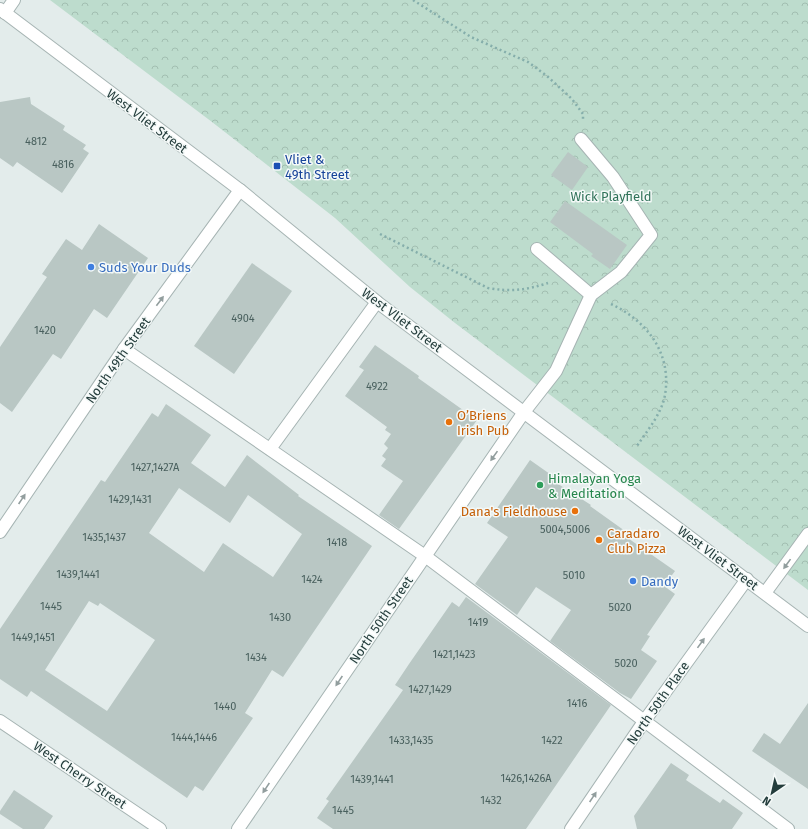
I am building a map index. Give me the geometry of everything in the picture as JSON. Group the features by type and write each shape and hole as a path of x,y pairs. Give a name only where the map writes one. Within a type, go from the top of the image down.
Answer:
{"street":[{"path":"2,11 14,0"},
{"name":"West Vliet Street","path":"2,11 240,190 377,302 808,626"},
{"path":"537,249 591,295 621,272 651,235 613,177 581,139"},
{"name":"North 49th Street","path":"0,532 124,349 218,223 240,190"},
{"name":"North 50th Street","path":"238,829 524,412 556,371 591,295"},
{"path":"270,449 377,302"},
{"path":"124,349 425,556 788,829"},
{"path":"765,594 808,534"},
{"name":"North 50th Place","path":"571,829 645,720 747,579"},
{"name":"West Cherry Street","path":"0,721 160,829"}],"path":[{"path":"414,0 471,37 528,62 547,76 572,99 583,114 581,139"},
{"path":"380,234 488,288 505,291 528,290 566,274"},
{"path":"591,295 635,318 647,330 658,347 666,371 665,396 656,417 637,446"}],"green space":[{"name":"Wick Playfield","path":"50,0 808,0 808,590 455,323 410,287 335,218 212,122"}],"building":[{"path":"30,97 31,104 65,126 63,130 86,145 83,149 89,153 62,193 17,162 13,167 0,158 0,102"},
{"path":"568,152 588,167 572,190 551,175"},
{"path":"565,201 627,245 610,269 591,256 593,254 550,222"},
{"path":"99,224 148,258 107,318 94,309 61,359 53,354 12,412 0,403 0,347 47,277 42,274 66,239 82,250"},
{"path":"252,263 292,291 234,374 194,346"},
{"path":"375,345 477,420 399,529 379,515 403,481 381,466 386,459 382,456 388,448 384,444 391,434 385,430 387,427 345,396 364,370 359,367"},
{"path":"166,404 211,435 191,463 225,487 247,455 299,495 298,496 372,546 283,677 272,670 245,713 253,718 203,791 195,786 187,798 31,691 27,697 0,679 0,629 101,480 105,482 152,413 158,417","holes":["179,488 230,523 248,495 302,534 273,577 223,543 204,572 149,533","89,601 98,606 100,603 155,640 107,711 45,670"]},
{"path":"530,460 557,479 555,482 591,505 590,506 625,531 622,534 675,571 664,586 675,594 647,635 650,636 641,650 657,661 631,699 620,693 550,641 571,610 536,587 517,615 475,584 508,537 487,523"},
{"path":"466,597 611,705 526,829 333,829 317,818 329,801 326,799 403,690 395,685 409,664 452,602 459,607"},
{"path":"808,703 808,789 752,751 764,733 780,744"},
{"path":"671,763 689,775 686,780 720,803 723,799 743,813 732,829 637,829 634,816"},
{"path":"14,790 53,816 44,829 23,829 0,814 0,811"}],"place":[{"name":"Vliet & 49th Street","path":"277,166"},
{"name":"Suds Your Duds","path":"91,267"},
{"name":"O’Briens Irish Pub","path":"449,422"},
{"name":"Himalayan Yoga & Meditation","path":"540,485"},
{"name":"Dana's Fieldhouse","path":"575,511"},
{"name":"Caradaro Club Pizza","path":"599,540"},
{"name":"Dandy","path":"633,581"}]}
